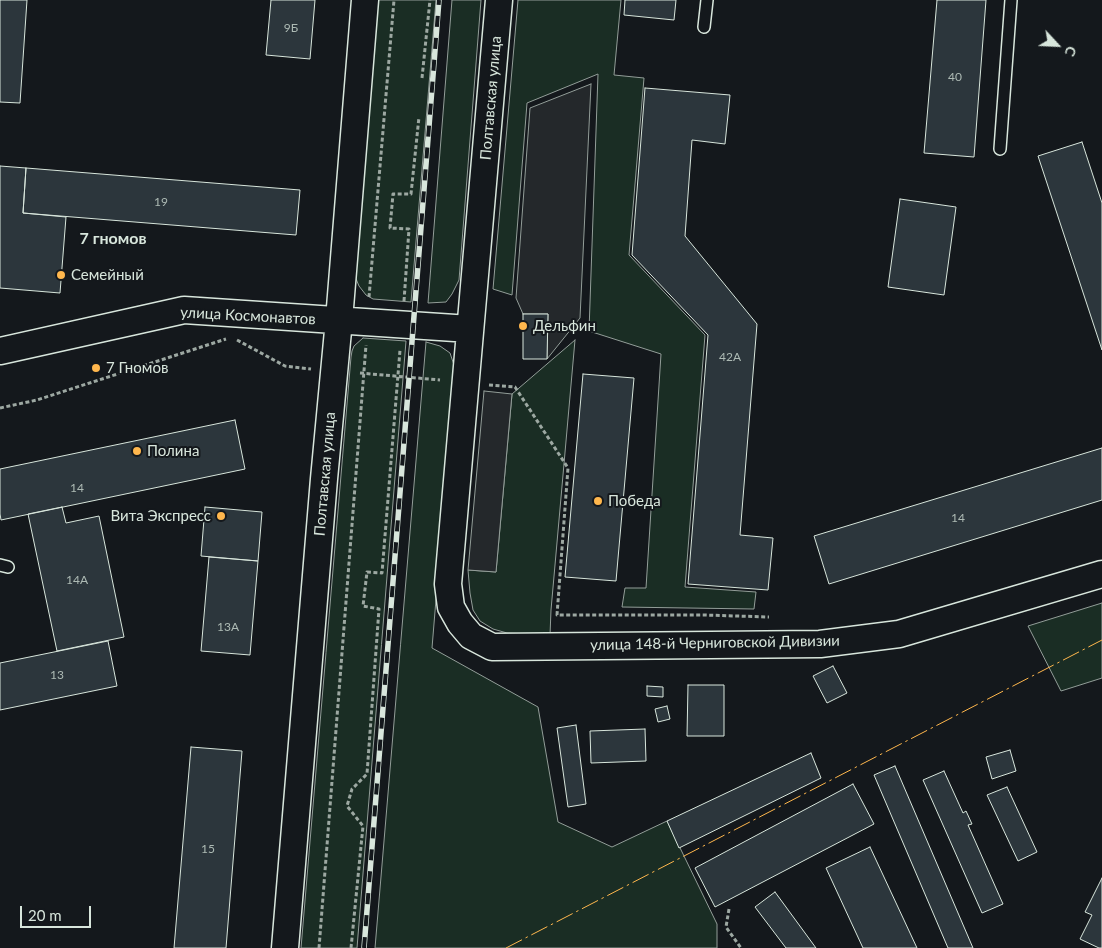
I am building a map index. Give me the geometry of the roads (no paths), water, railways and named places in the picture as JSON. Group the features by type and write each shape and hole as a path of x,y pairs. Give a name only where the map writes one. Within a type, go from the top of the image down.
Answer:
{"street":[{"name":"Полтавская улица","path":"285,948 324,479 335,371 364,0"},
{"name":"Полтавская улица","path":"448,584 499,0"},
{"name":"улица Космонавтов","path":"0,351 184,310 470,329"},
{"name":"улица 148-й Черниговской Дивизии","path":"448,584 451,607 460,623 471,636 492,647 820,644 899,634 1102,574"}],"lane":[{"path":"704,27 707,0"},
{"path":"1000,148 1011,0"}],"railway":[{"path":"364,948 439,0"}],"place":[{"name":"Семейный","path":"61,275"},
{"name":"Дельфин","path":"523,326"},
{"name":"7 Гномов","path":"96,368"},
{"name":"Полина","path":"137,451"},
{"name":"Победа","path":"598,501"},
{"name":"Вита Экспресс","path":"221,516"}],"district":[{"name":"7 гномов","path":"113,239"}]}
